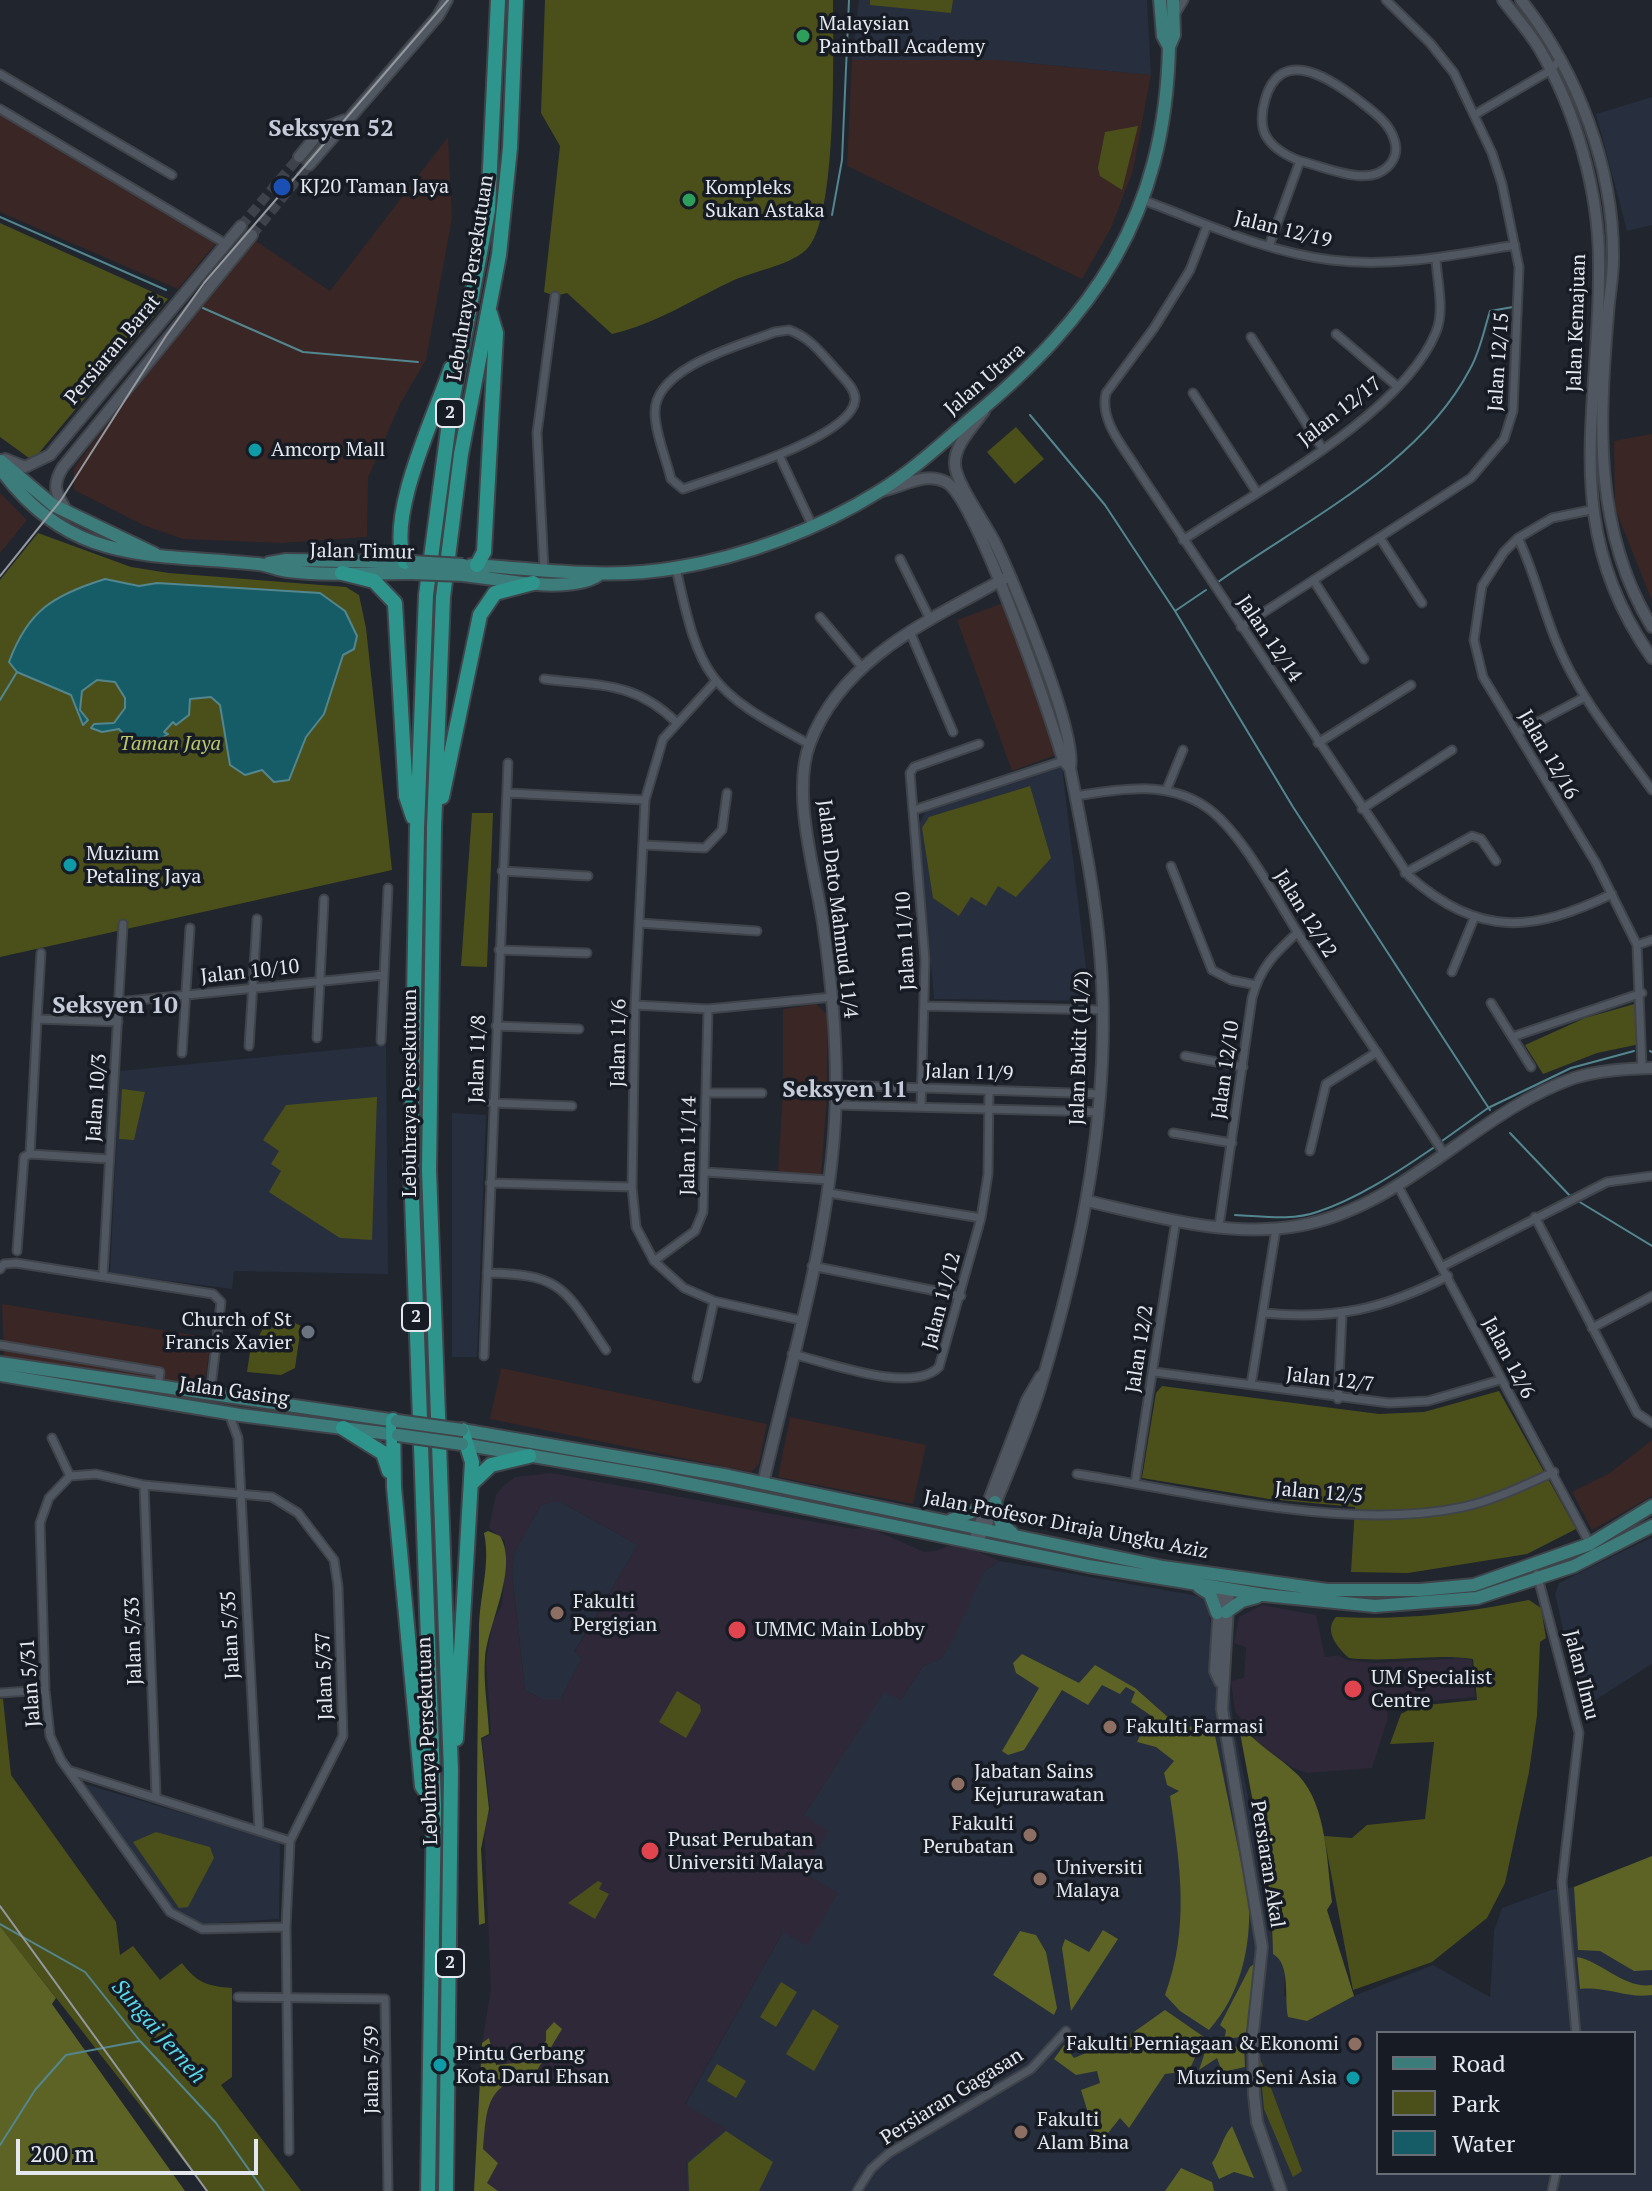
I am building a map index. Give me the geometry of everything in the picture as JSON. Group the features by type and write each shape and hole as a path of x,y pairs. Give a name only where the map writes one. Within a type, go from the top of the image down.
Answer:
{"highway":[{"name":"Lebuhraya Persekutuan","path":"428,2191 434,1805 411,1170 417,829 426,595 441,468 488,210 498,0"},
{"name":"Lebuhraya Persekutuan","path":"446,2191 451,1771 429,1170 434,828 443,597 461,454 490,311 510,148 516,0"},
{"path":"409,566 400,542 403,508 470,310"},
{"path":"468,569 484,552 496,333 490,311"},
{"path":"342,573 374,581 395,603 406,796 417,829"},
{"path":"434,828 480,615 495,593 533,583"},
{"path":"395,1427 394,1487 422,1786 434,1805"},
{"path":"343,1428 383,1453 394,1487"},
{"path":"451,1771 460,1712 471,1484 464,1440"},
{"path":"471,1484 491,1465 529,1456"},
{"path":"422,2191 429,2163"}],"main road":[{"name":"Jalan Utara","path":"468,569 575,570 597,576 676,568 732,555 812,525 879,491 987,407 1036,363 1089,301 1127,236 1143,200 1162,136 1169,47 1163,36 1160,0"},
{"path":"1169,47 1175,15 1173,0"},
{"name":"Jalan Timur","path":"0,458 46,500 161,557"},
{"name":"Jalan Timur","path":"0,468 31,505 68,530 122,553 262,564 286,571 342,573 409,566"},
{"name":"Jalan Timur","path":"262,564 286,560 468,569"},
{"name":"Jalan Utara","path":"468,569 533,583 586,582 597,576"},
{"name":"Jalan Gasing","path":"0,1363 242,1400 464,1440"},
{"name":"Jalan Gasing","path":"0,1375 234,1414 343,1428 395,1427"},
{"path":"234,1414 242,1400"},
{"name":"Jalan Profesor Diraja Ungku Aziz","path":"464,1440 763,1484 1186,1570 1290,1586 1420,1590 1474,1585 1590,1544 1652,1506"},
{"name":"Jalan Profesor Diraja Ungku Aziz","path":"464,1440 529,1456 651,1476 1192,1584 1375,1606 1477,1598 1539,1580 1608,1551 1652,1526"},
{"path":"944,1522 973,1514 990,1504 1001,1523 1019,1537"},
{"path":"1186,1570 1224,1588 1290,1586"},
{"path":"1192,1584 1210,1594 1222,1612 1242,1601 1264,1595"}],"street":[{"path":"309,165 438,16 447,0"},
{"path":"1175,15 1184,0"},
{"name":"Jalan 12/15","path":"1241,627 1471,478 1504,439 1513,411 1520,315 1515,245 1502,184 1454,73 1386,0"},
{"name":"Jalan Kemajuan","path":"1503,0 1538,46 1551,70 1585,160 1599,262 1591,411 1591,510 1614,589 1636,635 1652,658"},
{"name":"Jalan Kemajuan","path":"1521,0 1549,36 1561,58 1598,154 1609,211 1613,259 1600,429 1607,508 1629,582 1652,627"},
{"path":"1474,115 1551,70 1561,58"},
{"path":"1289,70 1315,72 1341,87 1381,119 1395,142 1395,158 1386,170 1372,176 1300,161 1275,147 1263,128 1262,109 1268,88 1274,78 1289,70"},
{"path":"0,74 172,175"},
{"path":"0,109 226,244"},
{"path":"299,157 322,129 347,119"},
{"path":"1269,246 1300,161"},
{"name":"Jalan 12/19","path":"1143,200 1207,226 1269,246 1332,261 1436,259 1515,245"},
{"name":"Persiaran Barat","path":"0,458 25,467 50,455 241,226"},
{"name":"Jalan 12/14","path":"1207,226 1190,270 1154,328 1111,382 1103,406 1139,472 1405,873 1436,896 1475,916 1531,924 1567,915 1612,894"},
{"name":"Persiaran Barat","path":"69,514 57,495 55,479 77,447 252,235"},
{"name":"Jalan 12/17","path":"1183,540 1375,411 1398,387 1436,333 1440,318 1436,259"},
{"path":"544,569 537,433 555,296"},
{"path":"789,330 803,335 853,390 855,401 850,412 835,427 779,455 680,488 671,479 655,413 660,394 682,370 743,344 775,332 789,330"},
{"path":"1336,334 1398,387"},
{"path":"1251,337 1322,448"},
{"path":"1193,393 1256,491"},
{"name":"Jalan Bukit (11/2)","path":"976,1542 1042,1374 1066,1299 1087,1201 1099,1112 1102,1010 1100,953 1068,762 1004,578 956,474 954,463 958,449 987,407"},
{"path":"779,455 812,525"},
{"name":"Jalan Bukit (11/2)","path":"879,491 928,478 952,486 1004,578"},
{"name":"Jalan 12/16","path":"1591,510 1552,518 1518,538 1504,552 1482,586 1474,640 1483,677 1612,894 1637,945 1647,1068"},
{"path":"1380,538 1422,603"},
{"path":"1518,538 1534,570 1556,641 1585,697 1652,790"},
{"path":"900,559 930,619"},
{"path":"676,568 689,630 714,683 762,719 809,744"},
{"name":"Jalan Dato Mahmud 11/4","path":"763,1484 829,1193 835,1105 833,997 807,825 805,794 809,744 830,706 861,666 930,619 1004,578"},
{"path":"1314,581 1364,659"},
{"path":"820,617 861,666"},
{"path":"910,632 953,732"},
{"path":"544,679 638,693 655,702 676,722"},
{"name":"Jalan 11/6","path":"714,683 663,739 645,800 635,1005 632,1187 636,1227 654,1261 684,1288 714,1301 800,1320"},
{"path":"1318,743 1411,685"},
{"path":"1517,733 1585,697"},
{"name":"Jalan 11/10","path":"921,1107 925,1006 910,774 914,767 979,744"},
{"path":"1166,791 1183,750"},
{"path":"1362,809 1452,750"},
{"path":"914,810 1068,762"},
{"name":"Jalan 11/8","path":"484,1356 508,763"},
{"name":"Jalan 12/12","path":"1076,796 1131,787 1166,791 1206,807 1220,819 1264,878 1297,933 1445,1155"},
{"path":"507,793 645,800"},
{"path":"644,845 705,848 722,830 727,793"},
{"path":"1405,873 1472,836 1481,839 1496,861"},
{"path":"1171,866 1212,970 1231,980 1256,985"},
{"path":"502,871 588,876"},
{"path":"381,1041 388,888"},
{"path":"317,1038 324,899"},
{"path":"1452,972 1475,916"},
{"path":"249,1046 257,919"},
{"path":"639,923 757,931"},
{"name":"Jalan 10/3","path":"103,1275 123,924"},
{"path":"182,1053 190,928"},
{"name":"Jalan 12/10","path":"1219,1226 1256,985 1273,955 1297,933"},
{"path":"1637,945 1652,940"},
{"path":"499,950 587,953"},
{"path":"30,1154 41,953"},
{"name":"Jalan 10/10","path":"118,1002 384,975"},
{"path":"1512,1037 1642,993"},
{"path":"635,1005 708,1009 833,997"},
{"path":"1491,1003 1531,1067"},
{"path":"925,1006 1102,1010"},
{"name":"Jalan 11/14","path":"654,1261 695,1231 700,1223 705,1172 708,1009"},
{"path":"37,1019 118,1022"},
{"path":"496,1026 579,1029"},
{"path":"1310,1151 1326,1084 1377,1052"},
{"path":"1185,1056 1243,1067"},
{"path":"1087,1201 1219,1226 1276,1229 1324,1220 1398,1186 1547,1090 1576,1078 1647,1068"},
{"name":"Jalan 11/9","path":"836,1085 1101,1094"},
{"name":"Jalan 11/12","path":"792,1354 903,1380 918,1379 935,1372 942,1362 981,1218 988,1174 989,1090"},
{"path":"706,1093 762,1093"},
{"path":"492,1103 572,1106"},
{"name":"Jalan 11/9","path":"835,1105 1099,1112"},
{"path":"1173,1133 1232,1143"},
{"path":"17,1251 23,1159 30,1154 109,1159"},
{"path":"705,1172 830,1180"},
{"path":"1443,1266 1583,1192 1624,1177 1652,1176"},
{"path":"490,1183 632,1187"},
{"name":"Jalan 12/6","path":"1398,1186 1590,1544"},
{"path":"829,1193 981,1218"},
{"path":"1535,1217 1637,1413 1652,1423"},
{"name":"Jalan 12/2","path":"1135,1483 1176,1220"},
{"path":"1251,1385 1276,1229"},
{"path":"0,1269 4,1264 16,1263 213,1294 221,1302 210,1395"},
{"path":"812,1266 961,1296"},
{"path":"487,1273 549,1280 572,1299 606,1350"},
{"path":"1264,1313 1342,1314 1393,1302 1448,1276"},
{"path":"1592,1328 1652,1296"},
{"path":"697,1378 714,1301"},
{"path":"1338,1399 1342,1314"},
{"name":"Jalan Gasing","path":"0,1345 160,1372 158,1387"},
{"name":"Jalan 12/7","path":"1154,1372 1338,1399 1389,1403 1428,1401 1500,1380"},
{"name":"Jalan 5/35","path":"234,1414 238,1438 259,1830"},
{"name":"Jalan 5/35","path":"234,1414 238,1438"},
{"path":"52,1438 70,1476 96,1474 144,1485 241,1491"},
{"name":"Jalan 12/5","path":"1077,1474 1270,1505 1353,1513 1418,1513 1463,1507 1510,1492 1554,1472"},
{"name":"Jalan 5/31","path":"70,1476 49,1498 40,1523 45,1690 50,1736 70,1771 170,1912 202,1929 286,1927"},
{"name":"Jalan 5/33","path":"144,1485 156,1795"},
{"name":"Jalan 5/37","path":"241,1491 272,1497 298,1513 334,1560 338,1586 343,1736 290,1841 286,1927 289,2151"},
{"name":"Jalan Ilmu","path":"1534,1566 1579,1733 1563,1890 1576,2031"},
{"name":"Persiaran Akal","path":"1224,1588 1215,1671 1221,1684 1222,1709 1262,1947 1253,2032 1257,2122 1281,2191"},
{"path":"0,1693 45,1690"},
{"path":"70,1771 156,1795 290,1841"},
{"path":"238,1997 287,1997"},
{"name":"Jalan 5/39","path":"287,1997 381,1998 388,2003 388,2191"},
{"name":"Persiaran Gagasan","path":"857,2191 871,2169 889,2153 1031,2069 1066,2031"}],"shaded area":[{"path":"859,0 1147,0 1151,75 997,60 852,60"},
{"path":"852,60 997,60 1151,75 1133,171 1111,228 1082,279 847,166"},
{"path":"1652,97 1652,225 1627,231 1596,114"},
{"path":"0,112 218,241 178,289 0,212"},
{"path":"448,137 452,218 426,360 400,404 368,478 367,537 282,543 183,539 143,525 74,490 74,468 160,352 253,239 330,291"},
{"path":"1652,434 1652,601 1615,508 1614,441"},
{"path":"0,493 27,520 0,553"},
{"path":"1003,603 1058,754 1012,771 957,620"},
{"path":"1062,767 1090,1001 934,999 919,825 925,812"},
{"path":"816,1004 827,1014 827,1097 821,1176 778,1173 783,1093 783,1009"},
{"path":"386,1045 388,1274 234,1271 232,1289 110,1273 120,1071"},
{"path":"452,1113 486,1115 477,1357 452,1357"},
{"path":"2,1304 211,1338 205,1382 200,1387 4,1357"},
{"path":"501,1368 767,1424 759,1464 751,1472 490,1419"},
{"path":"790,1417 926,1445 913,1504 778,1477"},
{"path":"1652,1440 1652,1496 1592,1530 1572,1492 1610,1473"},
{"name":"Pusat Perubatan Universiti Malaya","path":"551,1473 854,1529 868,1527 924,1552 936,1551 956,1542 1000,1561 984,1571 942,1658 923,1666 901,1700 884,1692 804,1815 828,1831 802,1872 838,1893 807,1946 783,1932 685,2104 726,2129 686,2162 687,2191 498,2191 487,2183 479,2151 482,2043 491,1989 484,1826 490,1810 482,1739 491,1734 486,1659 493,1621 502,1605 506,1556 505,1541 489,1528 496,1495 515,1477","holes":["561,1502 638,1545 574,1653 582,1658 561,1699 542,1699 525,1690 512,1574 514,1554 541,1505"]},
{"name":"Fakulti Pergigian","path":"561,1502 638,1545 574,1652 582,1658 561,1699 542,1699 525,1690 512,1574 514,1553 541,1505"},
{"path":"1652,1537 1652,1664 1581,1709 1555,1594 1559,1583"},
{"name":"Universiti Malaya","path":"1000,1561 1204,1597 1209,1604 1212,1671 1228,1671 1233,1723 1269,1899 1273,1953 1281,1958 1285,1969 1284,1995 1307,2021 1354,1996 1433,1965 1490,1997 1494,1931 1502,1908 1551,1890 1574,1887 1652,1856 1652,2191 687,2191 685,2105 783,1932 838,1894 802,1872 804,1815 884,1691 901,1700 923,1666 942,1658 984,1571"},
{"name":"UM Specialist Centre","path":"1262,1605 1316,1615 1325,1657 1338,1655 1347,1660 1374,1663 1472,1660 1475,1697 1386,1705 1388,1718 1372,1768 1307,1773 1293,1768 1258,1743 1235,1711 1231,1681 1244,1678 1246,1647 1234,1643 1239,1617"},
{"path":"85,1784 280,1842 279,1919 202,1924 174,1912"}],"green space":[{"name":"Kompleks Sukan Astaka","path":"545,0 833,0 829,171 824,206 816,233 806,250 789,261 737,279 657,318 612,334 567,293 555,296 544,292 560,146 541,113"},
{"path":"870,0 953,0 951,13 870,5"},
{"path":"1138,126 1122,190 1100,176 1098,168 1105,132"},
{"path":"0,223 168,299 38,454 29,458 0,437"},
{"path":"1016,427 1044,459 1015,484 987,452"},
{"name":"Taman Jaya","path":"38,533 131,567 169,573 346,587 359,595 366,628 392,870 0,957 0,580"},
{"path":"1030,786 1051,858 1016,897 998,886 986,906 971,897 959,916 933,898 922,828 929,817"},
{"path":"472,813 493,813 487,967 461,966"},
{"path":"1638,1003 1640,1044 1597,1053 1543,1074 1525,1045 1585,1018"},
{"path":"122,1089 145,1092 134,1140 119,1139"},
{"path":"377,1097 372,1240 340,1238 269,1192 281,1171 271,1164 279,1151 263,1140 286,1105"},
{"path":"289,1320 301,1326 295,1368 281,1375 247,1372 250,1352 265,1325"},
{"path":"1162,1386 1379,1414 1424,1412 1499,1391 1576,1529 1527,1554 1408,1573 1351,1572 1355,1507 1269,1499 1142,1478 1156,1393"},
{"path":"488,1531 500,1536 506,1564 485,1658 489,1734 481,1738 489,1809 481,1849 485,1923 479,1925 479,1630 486,1557 484,1533"},
{"path":"1529,1600 1541,1608 1546,1638 1540,1642 1537,1715 1529,1772 1505,1883 1487,1918 1432,1962 1353,1990 1324,1836 1352,1838 1367,1825 1425,1819 1434,1742 1390,1744 1401,1714 1416,1706 1477,1700 1473,1659 1349,1658 1334,1639 1332,1622 1336,1617 1433,1615"},
{"path":"1022,1654 1079,1683 1095,1665 1135,1688 1179,1727 1213,1726 1249,1901 1249,1918 1242,1969 1229,2001 1209,2030 1180,2011 1165,1995 1178,1945 1181,1896 1170,1796 1179,1791 1167,1785 1164,1773 1174,1761 1156,1747 1137,1742 1150,1715 1131,1702 1135,1692 1126,1687 1120,1694 1102,1685 1088,1705 1062,1690 1024,1750 1008,1755 1002,1751 1039,1688 1016,1673 1013,1663"},
{"path":"677,1691 700,1705 701,1711 686,1738 659,1722"},
{"path":"0,1699 3,1699 11,1775 116,1922 120,1955 133,1946 160,1980 182,1963 203,1982 232,1988 232,2077 221,2085 301,2191 207,2191 0,1926"},
{"path":"1238,1722 1299,1776 1308,1788 1320,1819 1332,1902 1327,1910 1354,1996 1307,2021 1288,2017 1285,1973 1279,1959 1273,1954 1271,1899"},
{"path":"156,1832 210,1847 214,1858 188,1907 179,1908 133,1842"},
{"path":"1652,1856 1652,1970 1634,1971 1600,1951 1578,1950 1574,1887"},
{"path":"598,1881 602,1883 599,1889 609,1894 595,1919 568,1903"},
{"path":"0,1926 56,1998 52,2004 185,2191 0,2191"},
{"path":"1103,1930 1118,1939 1071,2011 1062,1948 1065,1939 1089,1952"},
{"path":"1020,1931 1036,1935 1046,1952 1057,2008 1054,2015 993,1975"},
{"path":"1577,1957 1632,1983 1652,1985 1652,1995 1580,1989"},
{"path":"1254,1964 1246,2036 1209,2042 1225,2036 1226,2030 1220,2025"},
{"path":"781,1982 797,1992 776,2027 760,2017"},
{"path":"813,2009 839,2026 814,2071 786,2054"},
{"path":"1165,2010 1204,2037 1189,2071 1165,2074 1129,2128 1120,2118 1108,2133 1106,2141 1097,2142 1081,2090 1100,2083 1097,2071 1076,2075 1054,2059 1064,2045 1074,2058 1131,2034"},
{"path":"554,2022 562,2029 530,2082 517,2079 498,2090 493,2098 486,2117 483,2149 498,2163 487,2183 498,2191 474,2191 482,2043 489,2038 496,2065 524,2062 546,2041 546,2031"},
{"path":"1244,2046 1245,2067 1222,2072 1217,2058 1199,2070 1206,2049"},
{"path":"1259,2056 1302,2171 1293,2177 1264,2109"},
{"path":"717,2064 746,2081 736,2098 707,2081"},
{"path":"1232,2126 1254,2178 1234,2172 1219,2179 1212,2163"},
{"path":"726,2131 773,2162 759,2191 689,2191 688,2163"},
{"path":"1181,2168 1212,2182 1214,2191 1165,2191"}],"water":[{"path":"105,579 139,586 157,583 320,593 345,611 357,636 354,649 343,655 324,714 306,737 289,780 274,782 262,770 245,775 230,765 220,705 211,697 190,699 189,715 176,725 173,722 164,732 168,734 153,743 125,736 119,729 102,732 91,728 94,724 114,723 125,708 125,698 115,682 97,680 82,691 80,710 88,720 83,725 71,695 17,672 9,662 16,644 34,617 71,591"}],"waterway":[{"path":"832,215 842,160 849,0"},
{"path":"0,217 166,290"},
{"path":"1218,582 1358,489 1422,434 1448,403 1470,369 1490,311 1513,307"},
{"path":"203,308 303,352 418,362"},
{"path":"1030,415 1105,505 1175,611 1293,807 1490,1110"},
{"path":"1175,611 1206,590"},
{"path":"0,700 17,672"},
{"path":"1442,1141 1488,1108 1571,1068 1634,1051"},
{"path":"1510,1133 1572,1198"},
{"path":"1235,1215 1287,1217 1332,1207 1433,1148"},
{"path":"1578,1201 1652,1246"},
{"name":"Sungai Jerneh","path":"0,1924 85,1972 140,2041 216,2123 264,2191"},
{"path":"0,2145 35,2090 66,2055 140,2041"}],"tunnel":[{"path":"241,226 299,157"},
{"path":"252,235 309,165"}],"tram line":[{"path":"0,576 61,500 166,336 204,283 448,0"},
{"path":"0,1906 207,2191"}],"place":[{"name":"Malaysian Paintball Academy","path":"803,36"},
{"name":"KJ20 Taman Jaya","path":"282,187"},
{"name":"Kompleks Sukan Astaka","path":"689,200"},
{"name":"Amcorp Mall","path":"255,450"},
{"name":"Muzium Petaling Jaya","path":"70,865"},
{"name":"Church of St Francis Xavier","path":"308,1332"},
{"name":"Fakulti Pergigian","path":"557,1613"},
{"name":"UMMC Main Lobby","path":"737,1630"},
{"name":"UM Specialist Centre","path":"1353,1689"},
{"name":"Fakulti Farmasi","path":"1110,1727"},
{"name":"Jabatan Sains Kejururawatan","path":"958,1784"},
{"name":"Fakulti Perubatan","path":"1030,1835"},
{"name":"Pusat Perubatan Universiti Malaya","path":"650,1851"},
{"name":"Universiti Malaya","path":"1040,1879"},
{"name":"Fakulti Perniagaan & Ekonomi","path":"1355,2044"},
{"name":"Pintu Gerbang Kota Darul Ehsan","path":"440,2065"},
{"name":"Muzium Seni Asia","path":"1353,2078"},
{"name":"Fakulti Alam Bina","path":"1021,2132"}],"district":[{"name":"Seksyen 52","path":"331,129"},
{"name":"Seksyen 10","path":"115,1006"},
{"name":"Seksyen 11","path":"845,1090"}]}
